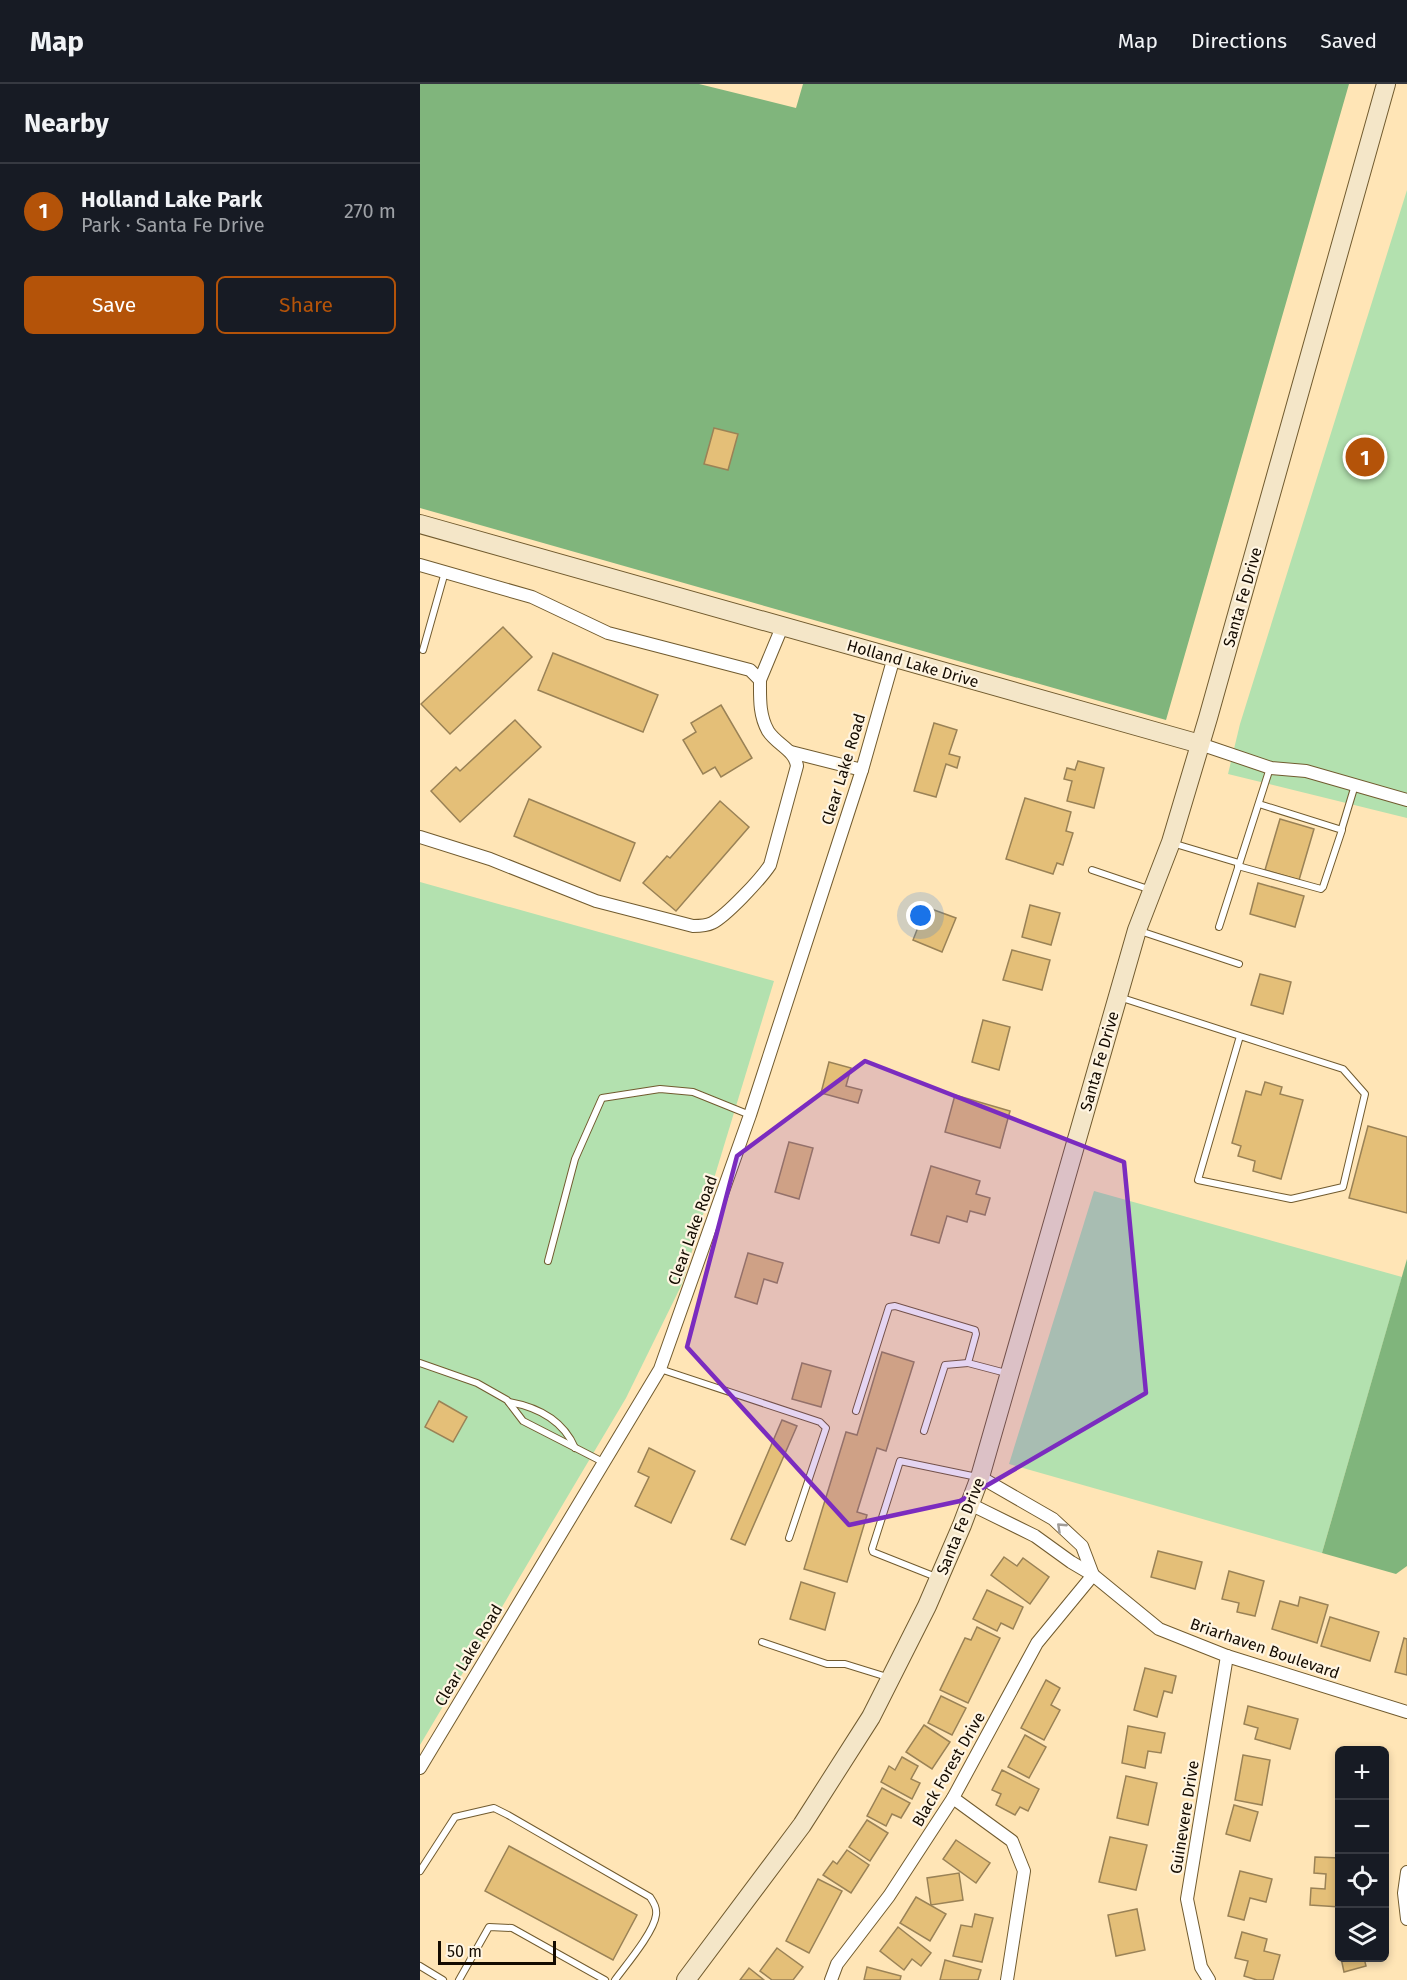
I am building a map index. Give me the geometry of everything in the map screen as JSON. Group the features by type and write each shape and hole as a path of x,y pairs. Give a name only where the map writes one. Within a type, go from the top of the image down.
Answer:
{"main road":[{"name":"Santa Fe Drive","path":"686,1980 802,1825 871,1717 939,1578 980,1477 1137,930 1171,842 1200,744 1386,84"},
{"name":"Holland Lake Drive","path":"420,524 1200,744"}],"street":[{"path":"420,565 531,597 608,633 750,670 760,680"},
{"path":"420,837 490,859 596,901 693,926 711,923 763,875 770,865 797,766 796,759 791,752 774,739 767,729 762,716 759,695 760,680 782,627"},
{"name":"Clear Lake Road","path":"420,1768 660,1369 750,1115 862,770 894,657"},
{"name":"Holland Lake Drive","path":"1200,744 1271,768 1306,771 1407,800"},
{"path":"791,752 862,770"},
{"path":"980,1477 1053,1519 1082,1546 1093,1575"},
{"name":"Briarhaven Boulevard","path":"970,1504 1035,1536 1093,1575 1159,1629 1227,1656 1407,1712"},
{"name":"Black Forest Drive","path":"831,1980 837,1964 889,1896 953,1798 1037,1643 1093,1575"},
{"name":"Guinevere Drive","path":"1209,1980 1201,1967 1187,1899 1227,1656"},
{"path":"953,1798 1012,1841 1024,1871 1007,1980"},
{"path":"1407,1872 1404,1893 1407,1919"}],"lane":[{"path":"423,650 445,572"},
{"path":"1218,927 1271,768"},
{"path":"1171,842 1321,889 1355,786"},
{"path":"1259,804 1342,828"},
{"path":"1092,870 1152,890"},
{"path":"1137,930 1239,964"},
{"path":"1118,996 1343,1069 1365,1094 1343,1187 1291,1199 1198,1180 1240,1036"},
{"path":"548,1261 575,1159 602,1098 660,1089 693,1092 750,1115"},
{"path":"856,1411 889,1307 895,1306 975,1330 976,1334 968,1363"},
{"path":"420,1363 477,1383 508,1401 530,1405 561,1426 575,1448"},
{"path":"924,1431 945,1365 968,1363 1010,1374"},
{"path":"660,1369 820,1422 826,1428 789,1538"},
{"path":"508,1401 523,1421 603,1462"},
{"path":"939,1578 873,1552 872,1549 900,1461 980,1477"},
{"path":"762,1642 827,1664 845,1664 891,1678"},
{"path":"420,1871 454,1817 494,1808 508,1815 650,1897 655,1905 656,1916 647,1936 615,1980"},
{"path":"459,1980 489,1927 512,1928 605,1980"},
{"path":"420,1966 443,1980"}],"highlighted area":[{"path":"865,1061 1124,1162 1146,1393 960,1501 849,1525 687,1347 737,1156"}],"green space":[{"path":"420,84 699,84 796,108 803,84 1349,84 1166,720 420,508"},
{"path":"1407,190 1407,818 1228,774 1240,724"},
{"path":"420,882 774,981 682,1284 626,1398 420,1745"},
{"path":"1094,1191 1402,1277 1322,1553 1009,1464"},
{"path":"1407,1259 1407,1566 1396,1574 1322,1553"}],"building":[{"path":"714,428 738,434 728,470 704,464"},
{"path":"503,627 532,657 450,734 421,704"},
{"path":"553,653 658,695 643,732 538,690"},
{"path":"721,705 752,758 721,777 715,767 703,774 683,740 696,732 691,723"},
{"path":"515,720 541,747 460,822 431,791 456,767 460,771"},
{"path":"934,723 957,730 949,754 960,757 957,768 946,764 936,797 914,791"},
{"path":"1078,761 1104,768 1094,808 1067,801 1072,781 1064,779 1067,768 1075,770"},
{"path":"1025,798 1071,812 1066,831 1073,833 1063,865 1057,863 1053,874 1006,859"},
{"path":"529,799 635,843 620,881 514,836"},
{"path":"720,801 749,827 676,911 643,883 667,856 670,858"},
{"path":"1280,819 1314,829 1299,880 1265,870"},
{"path":"1258,883 1304,896 1295,927 1250,914"},
{"path":"1030,905 1060,913 1051,945 1022,937"},
{"path":"926,907 956,918 942,952 913,940"},
{"path":"1012,950 1050,960 1042,990 1003,980"},
{"path":"1260,974 1291,982 1283,1014 1251,1005"},
{"path":"983,1020 1010,1027 999,1070 972,1062"},
{"path":"829,1062 851,1068 846,1086 862,1090 858,1103 821,1093"},
{"path":"1265,1082 1282,1087 1280,1094 1303,1100 1281,1179 1253,1171 1255,1161 1238,1156 1241,1146 1232,1143 1246,1091 1261,1095"},
{"path":"955,1095 1010,1111 1000,1148 945,1132"},
{"path":"1368,1126 1407,1137 1407,1213 1349,1198"},
{"path":"789,1142 813,1148 799,1199 775,1192"},
{"path":"931,1166 980,1181 976,1194 990,1198 985,1215 970,1211 967,1222 947,1216 939,1243 911,1235"},
{"path":"748,1253 783,1263 777,1283 764,1279 757,1304 735,1297"},
{"path":"882,1352 914,1362 886,1451 877,1448 857,1512 867,1515 847,1582 804,1569 846,1432 857,1435"},
{"path":"802,1363 831,1371 821,1407 792,1399"},
{"path":"439,1401 467,1417 453,1442 425,1427"},
{"path":"782,1420 797,1426 745,1545 731,1539"},
{"path":"649,1448 695,1471 671,1523 635,1506 649,1477 638,1472"},
{"path":"1158,1551 1202,1562 1195,1589 1151,1577"},
{"path":"1004,1557 1017,1566 1023,1558 1049,1577 1030,1604 991,1575"},
{"path":"1229,1571 1264,1581 1255,1616 1237,1612 1239,1603 1222,1599"},
{"path":"801,1582 835,1593 825,1630 790,1619"},
{"path":"987,1590 1023,1607 1013,1629 1001,1623 997,1631 973,1619"},
{"path":"1300,1597 1328,1605 1317,1643 1272,1629 1280,1601 1298,1606"},
{"path":"1330,1617 1379,1632 1370,1661 1321,1646"},
{"path":"977,1627 1000,1638 968,1703 940,1690 965,1638 971,1640"},
{"path":"1404,1638 1407,1639 1407,1675 1395,1672"},
{"path":"1145,1668 1176,1676 1172,1693 1164,1691 1157,1717 1134,1710"},
{"path":"1046,1680 1060,1688 1051,1705 1060,1710 1044,1740 1021,1728"},
{"path":"941,1696 966,1708 952,1735 928,1723"},
{"path":"1248,1706 1298,1719 1290,1749 1255,1739 1258,1728 1244,1724"},
{"path":"924,1725 950,1742 932,1769 906,1752"},
{"path":"1128,1726 1165,1733 1161,1753 1148,1751 1145,1768 1122,1763"},
{"path":"1025,1735 1046,1747 1029,1778 1008,1767"},
{"path":"1243,1755 1270,1760 1262,1805 1235,1800"},
{"path":"902,1757 918,1766 911,1779 920,1783 912,1799 881,1782 889,1766 895,1770"},
{"path":"1002,1770 1039,1789 1028,1811 1020,1807 1015,1815 996,1805 1001,1794 992,1790"},
{"path":"1126,1776 1157,1783 1148,1825 1117,1818"},
{"path":"882,1788 910,1803 901,1818 892,1814 886,1826 867,1816"},
{"path":"1234,1805 1258,1812 1250,1841 1226,1834"},
{"path":"867,1820 888,1833 870,1861 849,1847"},
{"path":"1110,1837 1147,1845 1136,1890 1099,1882"},
{"path":"956,1840 990,1863 976,1883 943,1859"},
{"path":"509,1846 637,1915 613,1960 485,1891"},
{"path":"847,1850 869,1865 851,1893 823,1875 833,1861 837,1864"},
{"path":"1315,1857 1335,1858 1335,1907 1310,1905 1311,1888 1325,1889 1326,1874 1314,1873"},
{"path":"1240,1871 1272,1879 1266,1902 1250,1898 1244,1920 1228,1916"},
{"path":"959,1873 963,1900 931,1905 927,1878"},
{"path":"818,1879 842,1891 809,1953 786,1941"},
{"path":"916,1897 946,1914 930,1941 900,1923"},
{"path":"1137,1909 1145,1950 1116,1956 1108,1915"},
{"path":"975,1914 993,1918 982,1962 953,1956 961,1925 972,1927"},
{"path":"898,1927 931,1953 921,1966 912,1959 904,1970 880,1951"},
{"path":"1242,1932 1267,1939 1264,1951 1280,1955 1273,1980 1257,1980 1244,1976 1248,1961 1235,1958"},
{"path":"777,1948 803,1967 793,1980 772,1980 760,1971"},
{"path":"945,1960 981,1970 978,1980 940,1980"},
{"path":"1342,1962 1365,1962 1366,1966 1344,1972"},
{"path":"867,1967 901,1976 900,1980 864,1980"},
{"path":"749,1968 764,1980 740,1980"}],"place":[{"name":"Holland Lake Park","path":"1365,457"}]}
